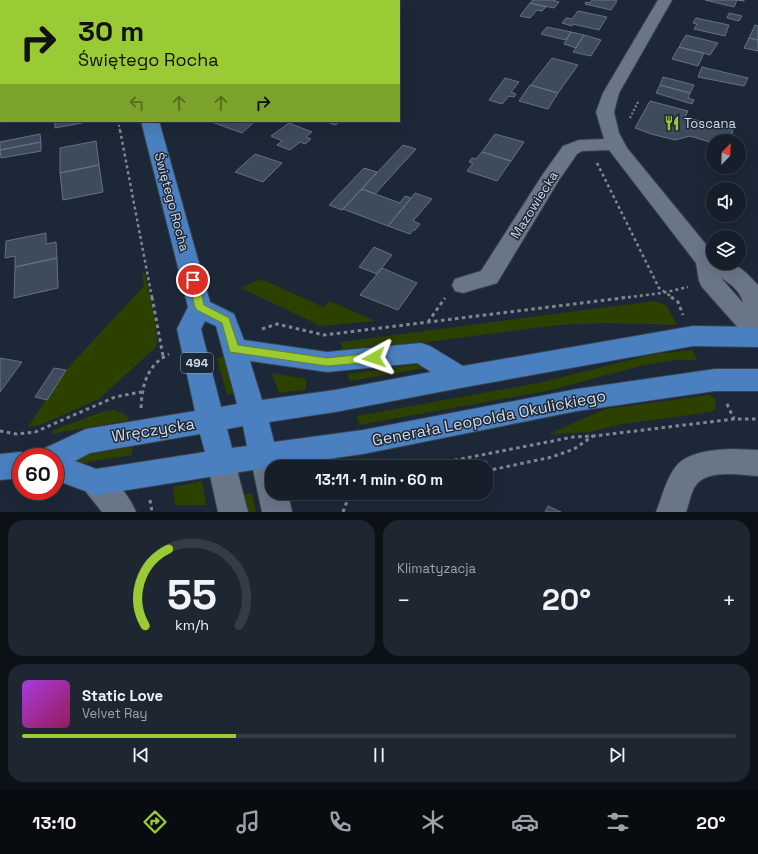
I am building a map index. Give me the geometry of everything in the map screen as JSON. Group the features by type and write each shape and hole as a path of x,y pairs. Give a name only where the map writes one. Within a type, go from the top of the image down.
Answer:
{"main road":[{"name":"Świętego Rocha","path":"150,122 200,307"},
{"path":"200,307 226,320 264,456"},
{"name":"494","path":"200,307 189,329 211,421"},
{"path":"253,413 335,401 460,377 693,336 758,337"},
{"path":"234,349 327,362 421,353 460,377"},
{"name":"Generała Leopolda Okulickiego","path":"221,462 363,442 585,399 715,380 758,380"},
{"name":"Wręczycka","path":"64,452 86,441 253,413"},
{"path":"64,470 96,482 221,462 211,421"},
{"path":"0,467 12,466"}],"street":[{"path":"665,0 611,93 605,112 610,133 618,150 706,260"},
{"name":"Mazowiecka","path":"463,285 489,278 550,178 570,150 579,146 615,144"},
{"path":"708,270 710,282 727,302 758,332"},
{"path":"724,270 736,276 753,294 758,316"},
{"path":"264,456 265,460"},
{"path":"221,462 233,512"},
{"path":"671,512 686,476 695,468 708,464 758,463"},
{"path":"96,482 121,512"},
{"path":"274,500 277,512"}],"path":[{"path":"118,122 163,356 149,370 141,392 141,410"},
{"path":"589,145 659,288 678,302 684,317"},
{"path":"428,322 449,293 463,285"},
{"path":"260,329 277,324 324,336 664,292"},
{"path":"0,431 16,434 35,432 116,398 141,392"},
{"path":"726,401 734,420"},
{"path":"456,460 573,437 594,436 734,420 758,420"},
{"path":"493,470 552,457 574,448 594,436"},
{"path":"343,512 347,500"},
{"path":"151,503 152,512"}],"green space":[{"path":"142,272 145,273 153,310 157,339 156,347 99,399 40,425 28,427 66,370 144,286"},
{"path":"258,280 266,281 323,307 330,301 375,321 321,326 241,288"},
{"path":"654,301 666,305 677,325 606,323 558,325 343,353 341,342"},
{"path":"692,350 697,360 677,360 644,365 547,391 359,425 357,416 543,382 653,354"},
{"path":"226,355 237,392 227,395 217,358"},
{"path":"424,363 425,368 349,381 348,374"},
{"path":"272,373 306,379 306,390 279,393"},
{"path":"709,395 715,399 716,403 715,410 711,412 617,425 591,432 549,434 605,409"},
{"path":"113,410 124,414 129,420 51,434 53,430 102,412"},
{"path":"133,442 132,455 77,464 64,459"},
{"path":"202,481 206,505 175,505 173,487"},
{"path":"252,493 256,512 245,512 241,495"}],"building":[{"path":"533,0 552,0 559,2 554,8 530,3"},
{"path":"592,0 617,1 611,10 585,4 586,2 590,3"},
{"path":"705,0 737,0 734,7"},
{"path":"530,3 546,7 542,11 537,10 530,18 520,16"},
{"path":"578,11 607,17 599,30 562,23 566,18 572,19"},
{"path":"729,13 742,16 739,21 727,18"},
{"path":"696,18 729,25 725,36 694,29 697,24 693,23"},
{"path":"755,25 758,26 758,40 749,38"},
{"path":"547,27 571,32 566,40 541,34"},
{"path":"571,32 584,35 576,48 564,44"},
{"path":"584,35 601,40 591,56 573,52"},
{"path":"686,35 718,43 710,55 679,47"},
{"path":"749,38 758,40 758,51 744,48"},
{"path":"679,47 704,53 698,66 672,59"},
{"path":"552,58 578,65 558,93 531,85"},
{"path":"702,67 748,78 744,86 698,77"},
{"path":"663,77 694,85 690,93 660,85"},
{"path":"505,78 519,82 511,92 516,94 514,97 509,96 502,104 489,100"},
{"path":"530,85 558,93 548,109 519,101"},
{"path":"660,85 690,93 688,98 694,100 692,104 656,93"},
{"name":"Toscana","path":"650,101 688,111 685,117 733,130 732,134 706,134 706,141 690,136 675,140 635,128"},
{"path":"55,122 87,122 55,128"},
{"path":"212,122 253,123 242,133"},
{"path":"328,122 339,122 335,125"},
{"path":"289,123 312,132 306,137 311,139 305,144 300,142 290,150 277,145 282,141 271,136"},
{"path":"40,134 41,142 0,150 0,142"},
{"path":"495,134 524,142 511,161 482,152"},
{"path":"96,141 99,165 60,173 60,148"},
{"path":"41,142 41,151 1,158 0,150"},
{"path":"403,145 416,149 375,194 362,189"},
{"path":"482,152 511,161 497,181 467,171 473,163 469,162 472,158 476,159"},
{"path":"255,154 282,163 263,182 235,172"},
{"path":"99,165 103,192 63,200 60,173"},
{"path":"364,168 377,172 342,210 329,205"},
{"path":"362,189 400,203 405,196 411,198 388,226 343,209"},
{"path":"415,193 432,199 413,221 420,224 410,234 388,226"},
{"path":"46,233 46,244 56,242 57,258 15,267 15,256 5,258 6,241"},
{"path":"374,247 392,255 377,274 359,267"},
{"path":"57,258 58,288 14,298 15,267"},
{"path":"382,268 417,283 398,310 360,295"},
{"path":"0,358 22,362 0,392"},
{"path":"54,368 66,370 47,400 35,397"},
{"path":"548,506 561,512 545,512"}],"place":[{"name":"Toscana","path":"672,123"}],"route":[{"path":"193,280 200,307 226,320 234,349 327,362 374,358"}]}
